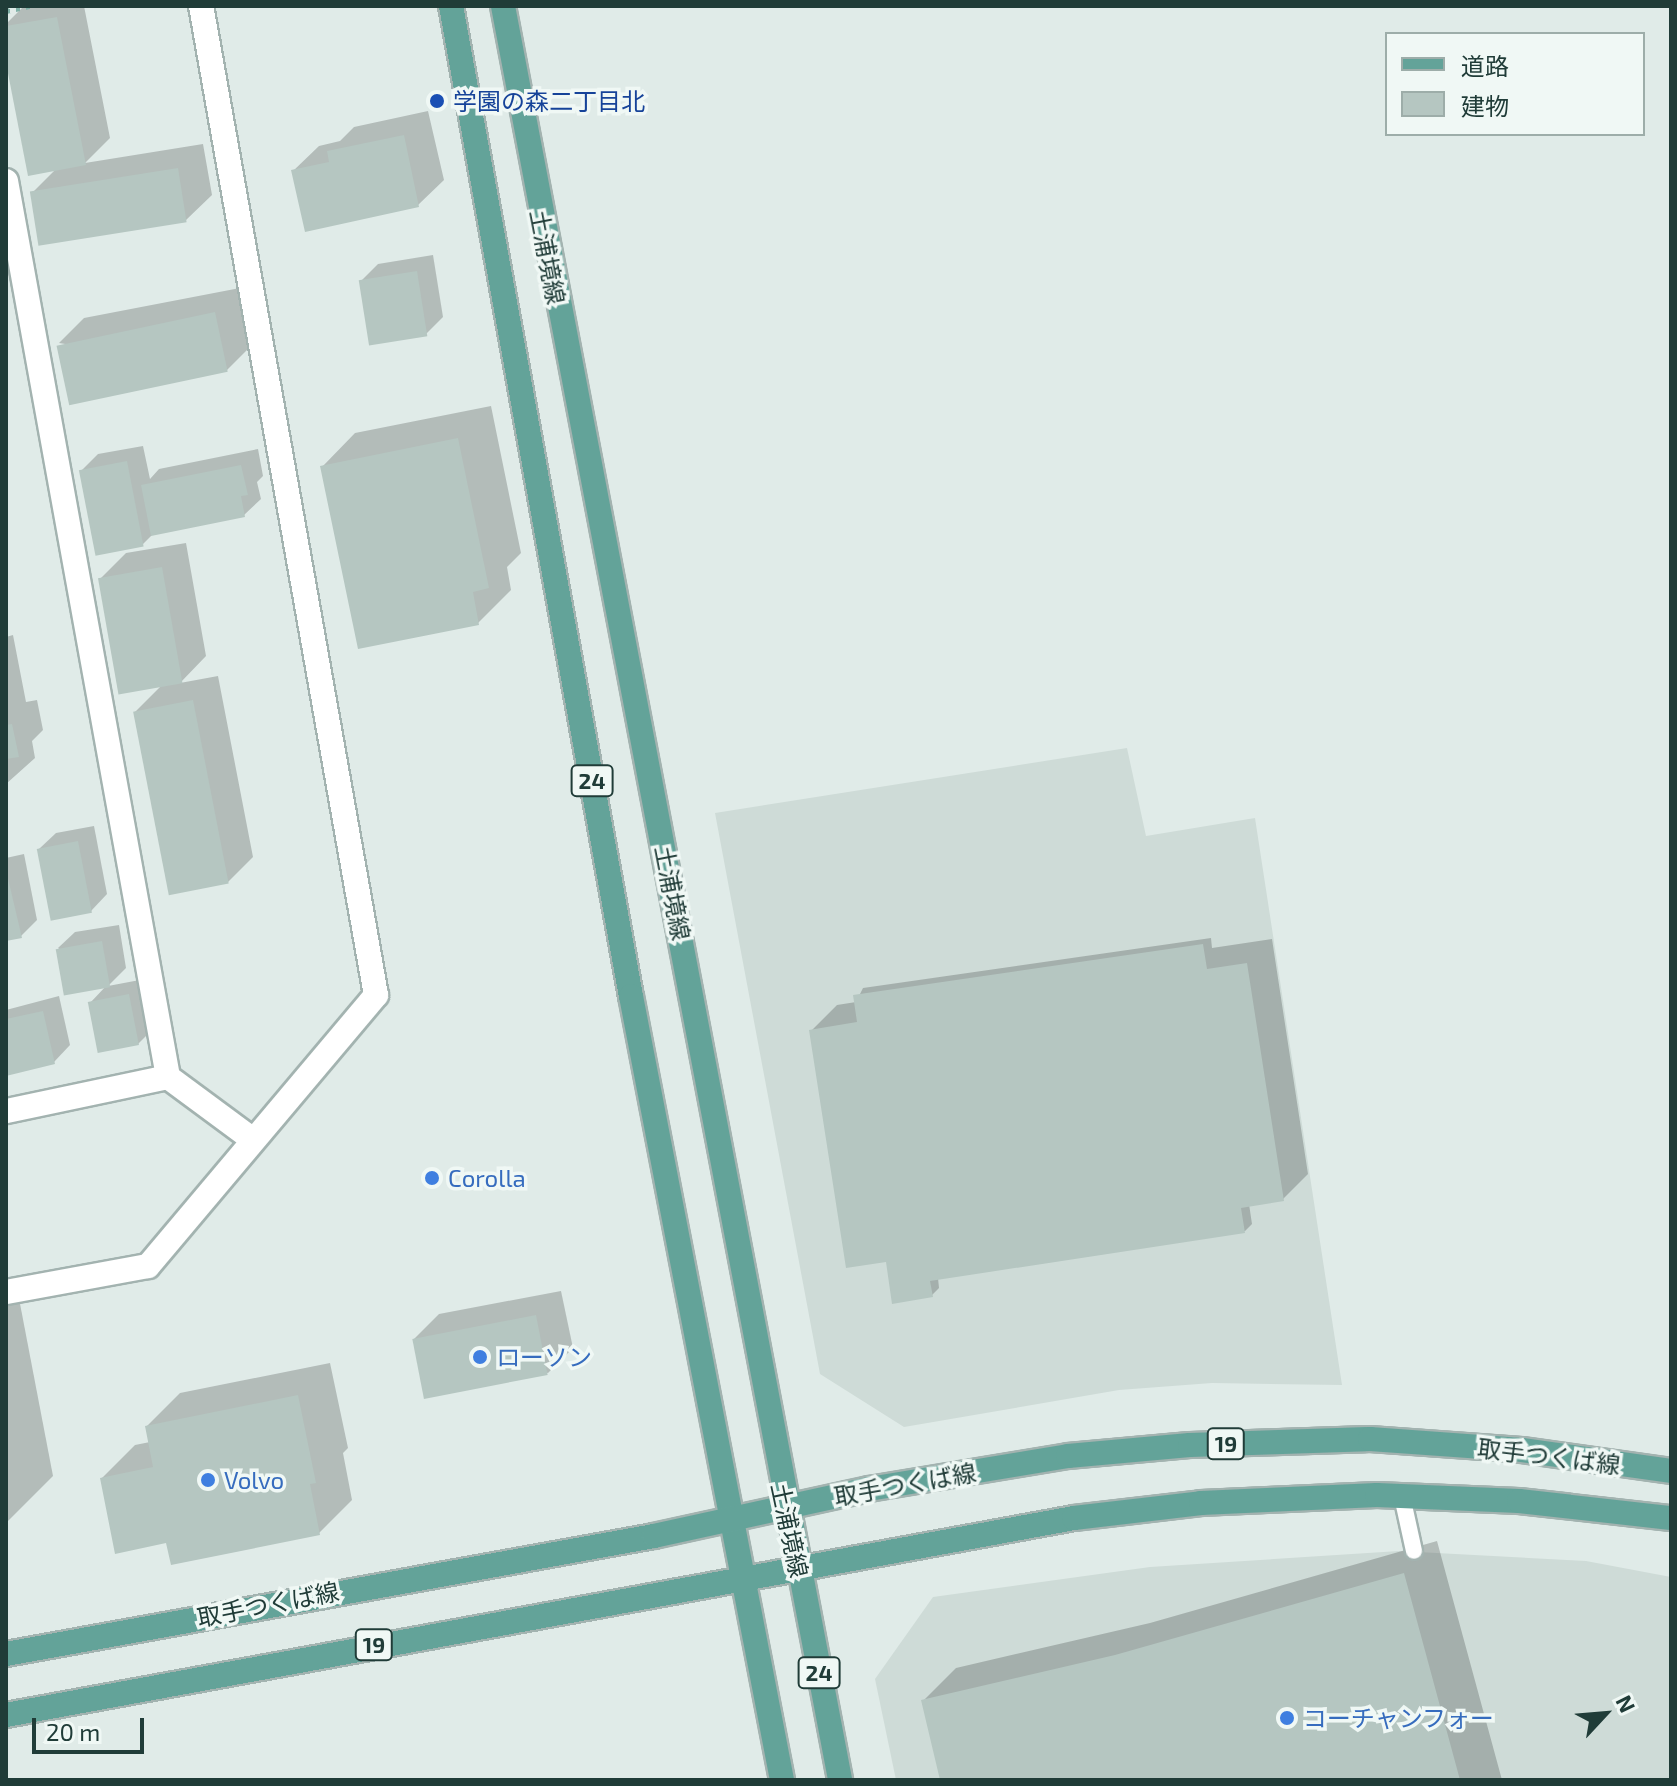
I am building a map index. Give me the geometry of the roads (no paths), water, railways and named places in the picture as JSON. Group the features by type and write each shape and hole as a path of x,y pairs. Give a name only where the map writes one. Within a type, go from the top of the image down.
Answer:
{"main road":[{"name":"土浦境線","path":"451,6 731,1521 782,1780"},
{"name":"土浦境線","path":"503,6 710,1087 784,1508 840,1780"},
{"name":"取手つくば線","path":"6,1654 1068,1456 1190,1445 1370,1439 1522,1450 1671,1471"},
{"name":"取手つくば線","path":"6,1715 957,1535 1154,1508 1402,1496 1519,1501 1671,1518"}],"street":[{"path":"6,1292 148,1266 376,995 201,6"},
{"path":"6,181 168,1077 253,1140"},
{"path":"6,1111 168,1077"}],"lane":[{"path":"1402,1496 1414,1551"}],"place":[{"name":"学園の森二丁目北","path":"437,101"},
{"name":"Corolla","path":"432,1178"},
{"name":"ローソン","path":"480,1357"},
{"name":"Volvo","path":"208,1480"},
{"name":"コーチャンフォー","path":"1287,1718"}]}
